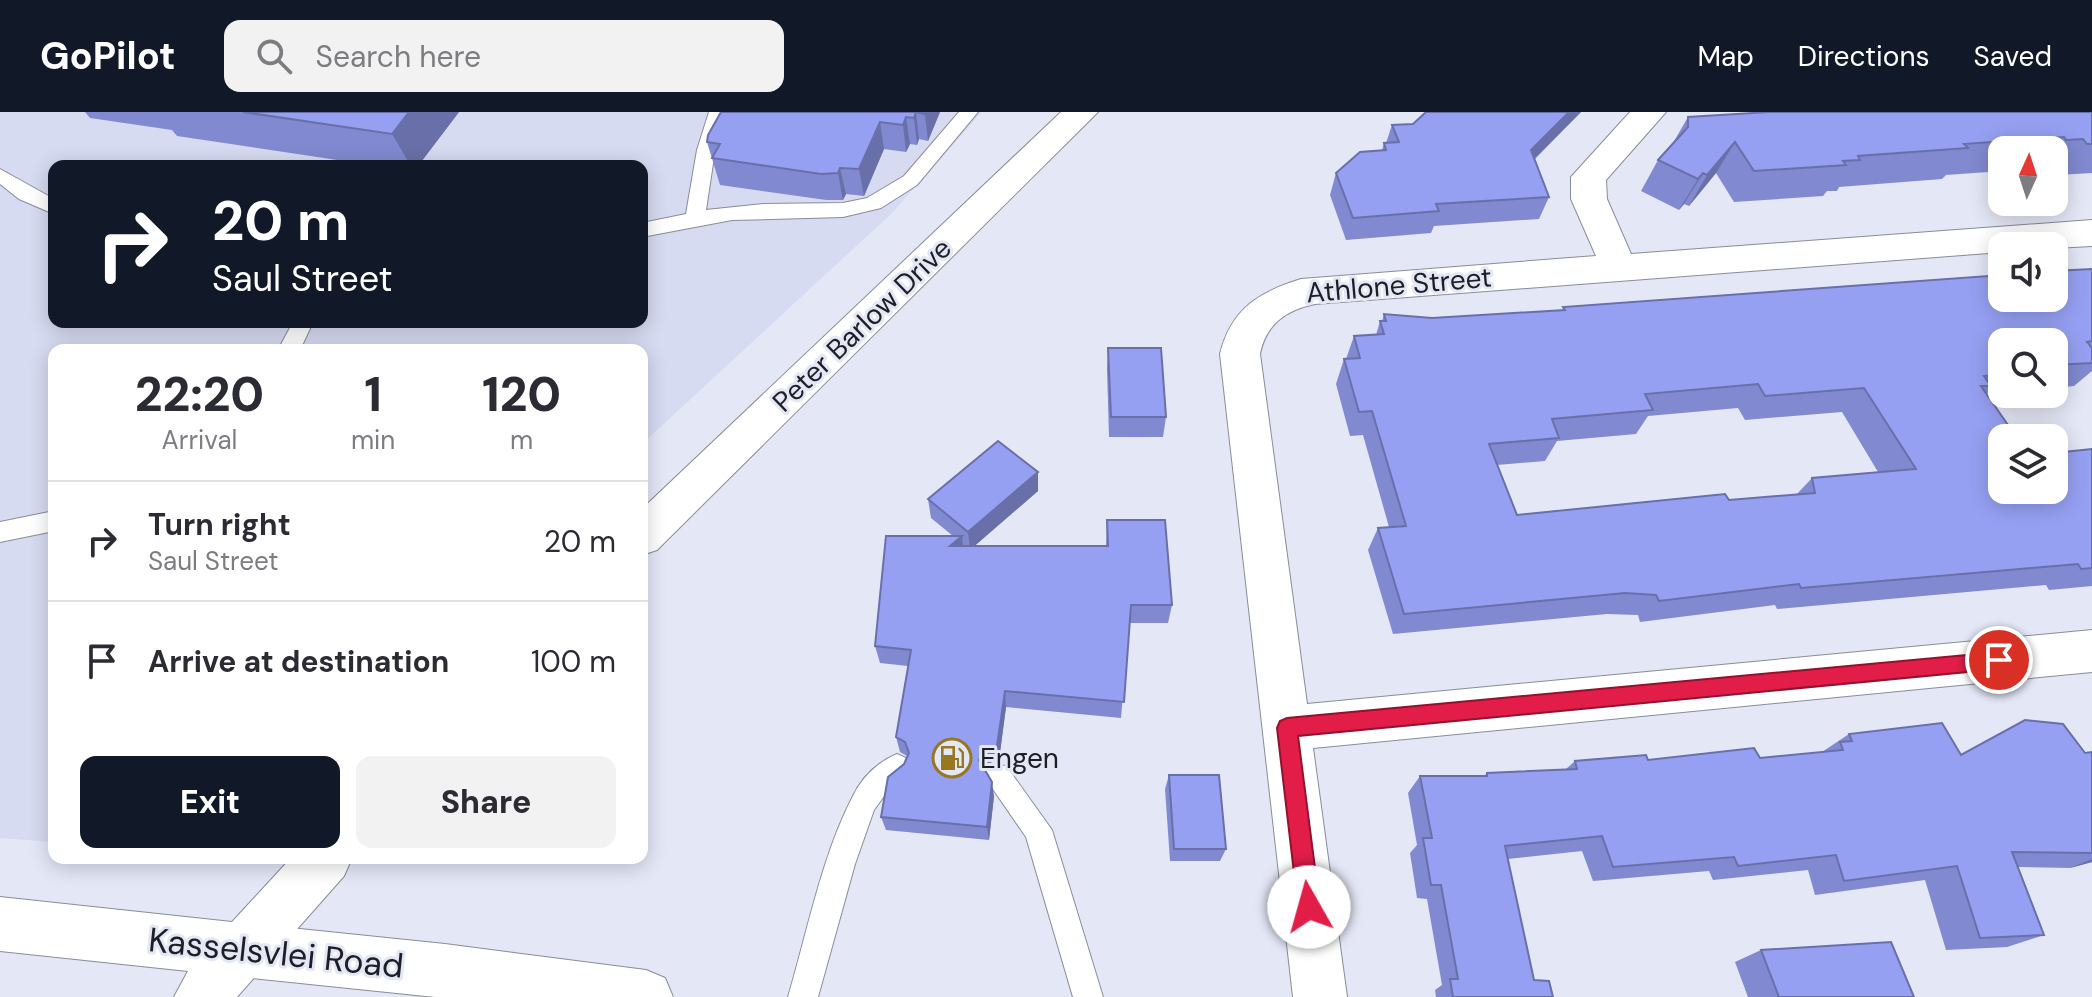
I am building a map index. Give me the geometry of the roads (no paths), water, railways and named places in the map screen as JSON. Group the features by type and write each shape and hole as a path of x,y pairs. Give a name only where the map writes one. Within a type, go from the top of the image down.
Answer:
{"street":[{"name":"Peter Barlow Drive","path":"648,531 1081,112"},
{"path":"1619,267 1589,199 1588,177 1649,112"},
{"name":"Athlone Street","path":"1320,997 1240,354 1247,328 1267,306 1289,296 1315,290 2092,233"},
{"path":"1287,728 2092,651"},
{"path":"201,997 321,864"},
{"name":"Kasselsvlei Road","path":"0,924 445,971 646,997"}],"lane":[{"path":"695,217 706,150 718,112"},
{"path":"648,229 695,217 866,207 891,195 906,182 969,112"},
{"path":"0,175 26,194 48,204"},
{"path":"0,532 48,522"},
{"path":"803,997 841,864 863,803 877,783 897,767"},
{"path":"997,776 1038,830 1088,997"}],"place":[{"name":"Engen","path":"952,758"}]}
